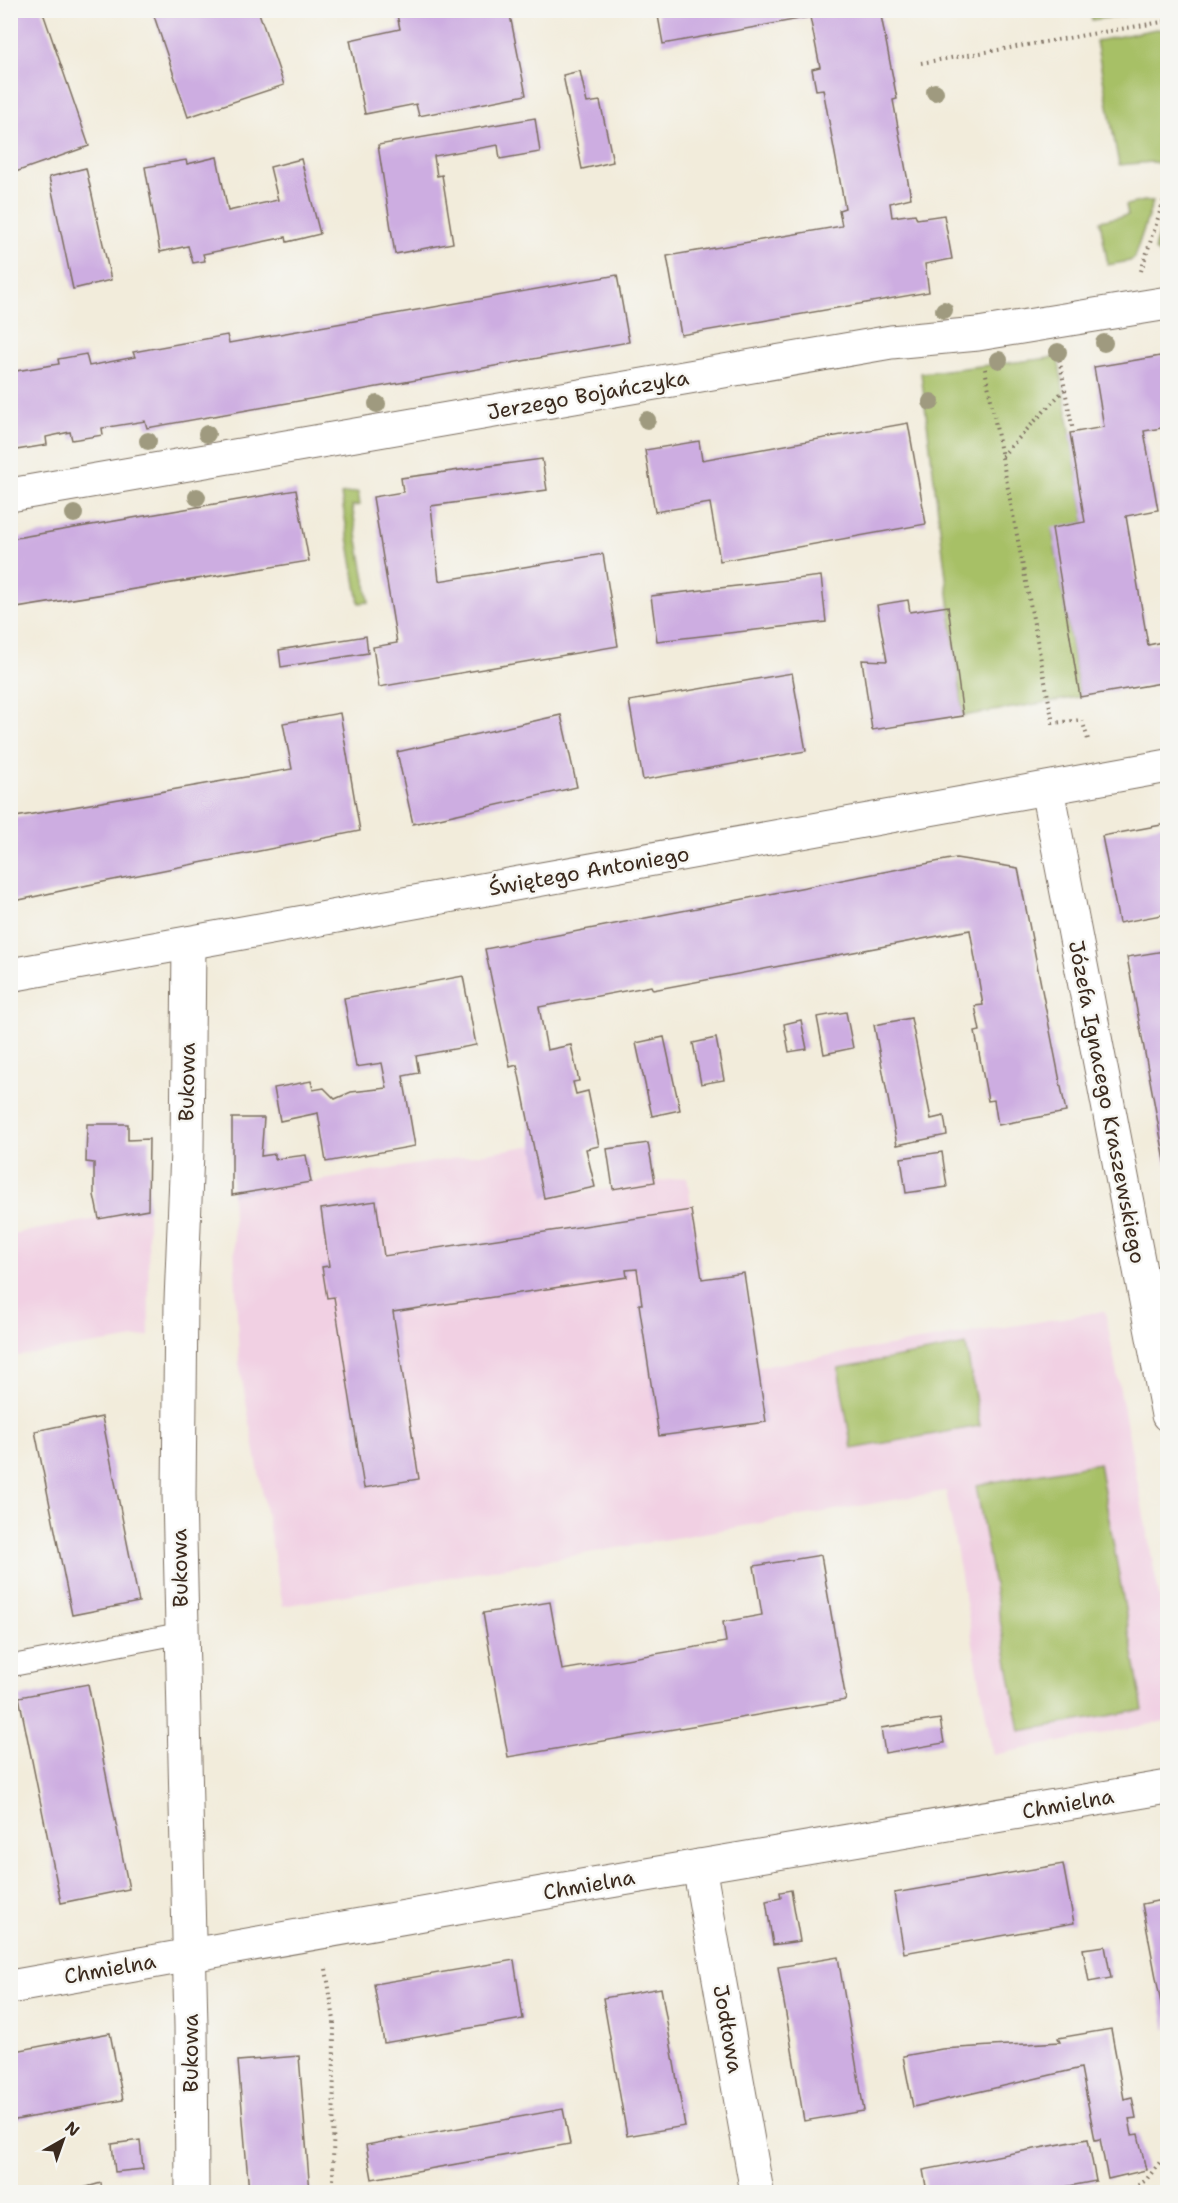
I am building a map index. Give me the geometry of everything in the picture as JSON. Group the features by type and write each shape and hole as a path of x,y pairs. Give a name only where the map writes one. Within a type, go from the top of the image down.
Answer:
{"street":[{"name":"Jerzego Bojańczyka","path":"10,495 891,342 978,334 1167,303"},
{"name":"Świętego Antoniego","path":"10,975 1167,766"},
{"name":"Józefa Ignacego Kraszewskiego","path":"1047,789 1167,1415"},
{"name":"Bukowa","path":"189,943 187,1151 180,1323 179,1494 192,2193"},
{"name":"Chmielna","path":"10,1987 189,1954 1167,1787"},
{"name":"Jodłowa","path":"699,1866 757,2193"}],"lane":[{"path":"10,1666 182,1633"}],"path":[{"path":"921,63 1167,21"},
{"path":"1130,309 1167,187"},
{"path":"978,334 1053,723 1082,720 1101,778"},
{"path":"1059,357 1072,431"},
{"path":"1002,456 1065,389"},
{"path":"325,1963 334,2020 333,2193"},
{"path":"1128,2193 1146,2180 1167,2152"}],"shaded area":[{"path":"534,1145 544,1198 687,1177 704,1294 722,1373 1105,1311 1167,1637 1167,1721 993,1755 946,1491 283,1606 239,1363 232,1195"},
{"path":"148,1210 149,1336 11,1357 11,1234"}],"green space":[{"path":"1090,10 1153,11 1092,20"},
{"path":"1156,29 1164,30 1167,34 1167,51 1163,52 1164,90 1168,90 1167,160 1165,164 1152,162 1119,165 1096,41"},
{"path":"1144,201 1153,202 1134,258 1130,261 1108,265 1100,221 1128,215 1126,205"},
{"path":"1167,208 1167,256 1162,257 1155,250 1155,246"},
{"path":"1058,357 1085,522 1052,529 1080,697 963,716 921,373"},
{"path":"358,492 360,505 352,506 369,602 359,603 341,494"},
{"path":"966,1345 980,1426 852,1449 838,1368"},
{"path":"1099,1463 1143,1710 1020,1731 976,1485"}],"building":[{"path":"10,10 42,10 89,146 10,174"},
{"path":"152,10 258,10 284,85 188,117"},
{"path":"396,10 509,10 526,95 419,116 416,104 365,114 350,40 400,29"},
{"path":"657,10 880,10 897,99 893,100 911,198 890,203 892,217 915,214 917,219 944,215 952,259 925,264 929,292 681,335 667,256 842,226 839,210 845,208 823,89 816,90 812,69 820,67 810,17 663,44"},
{"path":"580,71 587,103 600,101 613,162 582,169 563,75"},
{"path":"535,118 540,152 500,159 498,145 434,156 437,176 442,175 453,243 395,254 378,145"},
{"path":"217,157 228,211 278,200 270,167 301,159 320,234 287,242 286,237 203,254 205,261 193,263 188,246 160,252 145,167 186,160 187,164"},
{"path":"86,168 111,280 73,289 49,177"},
{"path":"617,275 629,342 147,428 145,421 102,428 103,435 72,440 70,432 46,437 47,445 10,451 10,372 59,364 58,359 86,354 89,366 135,357 133,352 227,335 229,343"},
{"path":"1167,355 1167,427 1144,431 1158,510 1126,516 1148,645 1167,641 1167,682 1080,697 1052,528 1085,522 1070,433 1104,427 1094,367"},
{"path":"908,423 926,524 720,561 710,503 655,512 645,450 699,441 702,460"},
{"path":"542,459 547,490 431,506 439,581 603,554 618,646 379,687 373,647 397,643 373,497 403,492 401,478"},
{"path":"296,490 309,561 10,609 10,539"},
{"path":"821,576 826,622 657,641 651,596"},
{"path":"908,600 910,612 948,606 963,716 872,730 862,660 887,661 877,605"},
{"path":"366,636 368,653 281,667 279,650"},
{"path":"792,673 806,751 643,780 629,701"},
{"path":"340,713 360,831 10,902 10,818 292,769 283,723"},
{"path":"561,715 577,787 413,824 397,752"},
{"path":"1167,824 1167,914 1119,923 1102,836"},
{"path":"956,858 1018,868 1066,1112 998,1125 994,1100 988,1101 975,1032 980,1031 975,1006 983,1005 970,930 653,990 651,986 539,1007 547,1050 571,1045 579,1081 573,1082 576,1094 588,1091 599,1146 586,1149 595,1187 544,1198 517,1065 510,1067 485,949"},
{"path":"1164,951 1167,956 1166,1166 1127,957"},
{"path":"463,976 476,1045 416,1056 419,1073 403,1076 415,1146 326,1162 318,1113 280,1121 274,1088 311,1081 313,1090 324,1088 335,1099 351,1092 387,1088 382,1063 356,1067 344,998"},
{"path":"846,1012 853,1048 824,1054 817,1017"},
{"path":"911,1018 931,1119 944,1116 947,1135 897,1145 874,1025"},
{"path":"801,1020 807,1049 789,1052 784,1024"},
{"path":"664,1037 680,1110 652,1116 636,1043"},
{"path":"716,1038 724,1080 701,1084 693,1043"},
{"path":"232,1118 264,1118 261,1156 275,1154 275,1159 306,1155 311,1182 232,1195"},
{"path":"87,1124 128,1124 128,1140 149,1139 148,1210 99,1219 94,1195 94,1163 86,1162"},
{"path":"648,1143 655,1182 613,1189 607,1149"},
{"path":"942,1152 947,1187 906,1193 901,1158"},
{"path":"376,1201 384,1256 691,1210 702,1279 744,1273 766,1422 659,1436 639,1304 642,1304 637,1269 626,1270 627,1277 393,1312 419,1479 364,1488 334,1297 327,1298 322,1267 329,1266 321,1209"},
{"path":"102,1417 139,1602 72,1615 35,1431"},
{"path":"821,1555 846,1700 508,1757 483,1613 550,1602 562,1670 726,1642 723,1622 762,1615 754,1566"},
{"path":"10,1608 17,1642 10,1643"},
{"path":"88,1684 129,1889 61,1903 19,1697"},
{"path":"940,1719 944,1743 885,1753 881,1728"},
{"path":"1063,1864 1074,1923 904,1953 894,1893"},
{"path":"791,1890 800,1941 773,1945 766,1901 781,1898 780,1892"},
{"path":"1167,1899 1167,2029 1166,2030 1142,1904"},
{"path":"1105,1946 1111,1978 1089,1982 1083,1949"},
{"path":"838,1957 864,2111 804,2121 778,1967"},
{"path":"514,1960 523,2019 384,2043 374,1984"},
{"path":"661,1988 685,2126 627,2136 603,1998"},
{"path":"1111,2029 1124,2099 1132,2097 1136,2118 1129,2119 1132,2135 1138,2134 1146,2170 1108,2179 1100,2139 1095,2140 1081,2068 913,2107 903,2056 942,2049 1060,2042 1058,2038"},
{"path":"110,2033 123,2100 10,2121 10,2052"},
{"path":"299,2056 310,2192 249,2192 238,2061"},
{"path":"563,2109 570,2144 372,2179 366,2145"},
{"path":"1088,2139 1096,2181 1038,2192 927,2192 923,2170"},
{"path":"140,2140 143,2169 115,2172 112,2144"},
{"path":"101,2183 102,2192 69,2192"}]}
